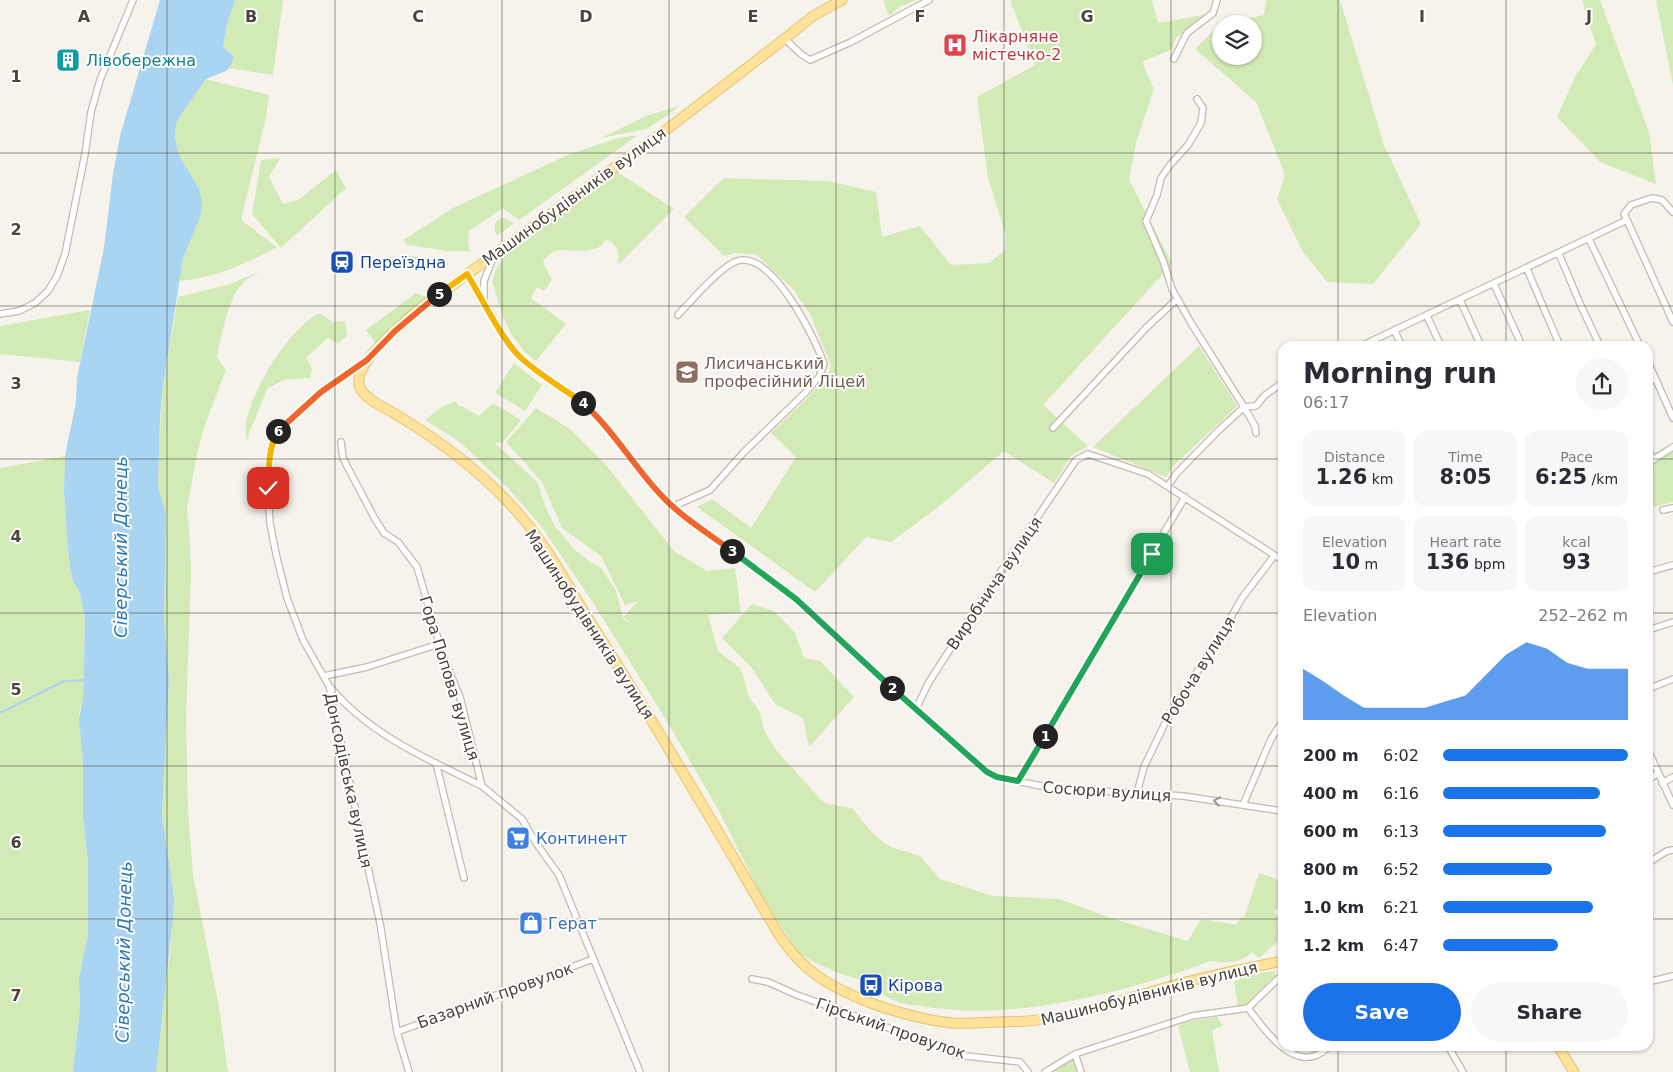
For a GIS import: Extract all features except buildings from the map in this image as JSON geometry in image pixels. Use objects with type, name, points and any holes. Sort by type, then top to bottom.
[{"type":"main road","name":"Машинобудівників вулиця","points":[[842,0],[813,16],[666,130],[418,310],[367,360],[361,369],[359,378],[360,388],[365,395],[451,451],[482,477],[519,515],[546,550],[644,706],[779,935],[790,951],[809,971],[850,994],[882,1007],[925,1019],[953,1023],[1031,1021],[1061,1016],[1185,982],[1278,962]]},
{"type":"main road","points":[[1561,1051],[1574,1072]]},
{"type":"street","points":[[0,314],[18,310],[34,303],[48,291],[57,276],[65,254],[85,154],[91,112],[100,80],[133,0]]},
{"type":"street","points":[[785,39],[810,60],[851,42],[929,0]]},
{"type":"street","points":[[1174,59],[1187,33],[1213,13],[1216,0]]},
{"type":"street","points":[[1197,99],[1203,108],[1202,124],[1188,145],[1161,178],[1157,195],[1146,221],[1164,263],[1172,290],[1244,407],[1255,426],[1256,433]]},
{"type":"street","points":[[1673,212],[1662,200],[1652,198],[1632,205],[1624,214],[1673,322]]},
{"type":"street","points":[[1372,341],[1627,220]]},
{"type":"street","points":[[1589,239],[1638,341]]},
{"type":"street","points":[[484,301],[484,281],[495,254]]},
{"type":"street","points":[[1558,254],[1598,341]]},
{"type":"street","points":[[672,507],[710,490],[744,452],[806,392],[819,377],[824,364],[798,309],[784,289],[764,268],[753,262],[739,260],[728,266],[678,315]]},
{"type":"street","points":[[1527,269],[1558,341]]},
{"type":"street","name":"Сосюри вулиця","points":[[467,274],[516,353],[526,363],[584,404],[604,424],[658,493],[672,507],[796,599],[987,772],[997,777],[1051,788],[1183,796],[1278,810]]},
{"type":"street","points":[[1494,284],[1520,341]]},
{"type":"street","points":[[1053,428],[1146,328],[1177,299]]},
{"type":"street","points":[[1460,300],[1479,341]]},
{"type":"street","points":[[1426,316],[1438,341]]},
{"type":"street","points":[[1394,330],[1400,341]]},
{"type":"street","name":"Донсодівська вулиця","points":[[367,360],[321,392],[278,430],[272,441],[269,456],[270,523],[288,598],[303,640],[329,686],[380,924],[397,1032],[409,1072]]},
{"type":"street","points":[[1653,373],[1673,418]]},
{"type":"street","points":[[1278,386],[1264,396],[1256,406],[1244,407],[1176,474],[1168,486],[1278,558]]},
{"type":"street","name":"Гора Попова вулиця","points":[[341,442],[343,458],[375,519],[384,533],[398,542],[417,568],[439,644],[460,697],[482,786]]},
{"type":"street","points":[[1653,459],[1673,447]]},
{"type":"street","name":"Виробнича вулиця","points":[[916,709],[939,666],[1076,460],[1088,454],[1148,474],[1168,486]]},
{"type":"street","points":[[1018,781],[1185,497]]},
{"type":"street","points":[[1663,510],[1673,508]]},
{"type":"street","name":"Робоча вулиця","points":[[1137,793],[1144,767],[1169,715],[1221,635],[1242,598],[1274,556]]},
{"type":"street","points":[[1653,571],[1673,565]]},
{"type":"street","points":[[1653,628],[1673,622]]},
{"type":"street","points":[[324,676],[367,667],[439,644]]},
{"type":"street","points":[[1653,686],[1673,679]]},
{"type":"street","points":[[329,686],[345,704],[369,724],[436,763],[482,786],[522,819],[559,875],[640,1072]]},
{"type":"street","points":[[1243,805],[1271,740],[1278,729]]},
{"type":"street","points":[[1653,762],[1673,805]]},
{"type":"street","points":[[436,763],[464,878]]},
{"type":"street","points":[[1653,776],[1658,773]]},
{"type":"street","points":[[1662,783],[1673,777]]},
{"type":"street","points":[[1653,861],[1673,850]]},
{"type":"street","name":"Базарний провулок","points":[[397,1032],[592,959]]},
{"type":"street","points":[[1653,981],[1673,976]]},
{"type":"street","name":"Гірський провулок","points":[[752,979],[768,982],[797,995],[922,1040],[957,1055],[1020,1062],[1028,1072]]},
{"type":"street","points":[[1045,1072],[1075,1054],[1196,1015],[1248,1008],[1278,979]]},
{"type":"street","points":[[1248,1008],[1278,1045]]},
{"type":"street","points":[[1290,1051],[1306,1057],[1317,1055],[1323,1051]]},
{"type":"street","points":[[1451,1051],[1463,1072]]},
{"type":"street","points":[[1075,1054],[1081,1072]]},
{"type":"green space","points":[[235,0],[283,0],[273,75],[229,68],[233,60],[229,51],[223,47],[227,24]]},
{"type":"green space","points":[[883,0],[916,0],[899,7],[889,16]]},
{"type":"green space","points":[[1010,0],[1152,0],[1158,23],[1208,14],[1176,38],[1172,49],[1142,62],[1154,89],[1136,143],[1129,179],[1172,264],[1043,405],[1088,446],[1071,456],[1054,483],[1004,451],[937,508],[891,542],[866,537],[815,592],[697,507],[712,499],[751,528],[796,457],[771,433],[814,391],[831,366],[810,314],[792,288],[757,255],[735,253],[724,256],[684,217],[724,178],[828,181],[876,192],[882,237],[920,226],[951,265],[989,263],[1005,250],[1006,236],[988,178],[977,97],[1035,65]]},
{"type":"green space","points":[[1266,0],[1340,0],[1384,145],[1421,224],[1373,284],[1327,282],[1303,252],[1277,199],[1285,175],[1256,102],[1213,65],[1262,65],[1262,15],[1264,15]]},
{"type":"green space","points":[[1583,0],[1600,0],[1649,132],[1656,184],[1600,162],[1557,117],[1575,77],[1596,44]]},
{"type":"green space","points":[[1673,0],[1673,85],[1656,1]]},
{"type":"green space","points":[[1212,33],[1212,64],[1195,49]]},
{"type":"green space","points":[[206,79],[269,95],[266,117],[241,220],[277,247],[230,269],[205,277],[179,281],[183,258],[200,217],[199,189],[179,155],[175,139],[176,124]]},
{"type":"green space","points":[[680,106],[647,129],[601,138],[648,115]]},
{"type":"green space","points":[[638,135],[519,220],[503,208],[469,231],[468,242],[470,251],[448,251],[407,245],[403,240],[455,207],[570,154],[618,138]]},
{"type":"green space","points":[[280,158],[269,177],[283,204],[298,200],[336,170],[346,188],[281,248],[252,214],[261,160]]},
{"type":"green space","points":[[616,171],[674,209],[618,265],[619,256],[617,250],[607,239],[598,248],[584,251],[559,250],[550,253],[543,262],[552,280],[544,291],[537,287],[531,298],[566,324],[536,361],[524,351],[512,335],[503,317],[492,281],[497,267],[506,255],[527,238]]},
{"type":"green space","points":[[504,218],[514,223],[497,236],[495,224],[498,220]]},
{"type":"green space","points":[[410,256],[448,263],[448,265],[406,262],[404,260]]},
{"type":"green space","points":[[261,271],[246,280],[237,290],[226,319],[217,357],[226,370],[204,427],[187,508],[191,575],[186,717],[188,810],[193,875],[219,1007],[228,1072],[156,1072],[162,1007],[170,955],[174,898],[162,814],[169,679],[164,620],[166,519],[158,486],[162,393],[178,297],[230,284]]},
{"type":"green space","points":[[416,293],[426,297],[403,321],[375,343],[366,330]]},
{"type":"green space","points":[[90,310],[80,362],[0,354],[0,326]]},
{"type":"green space","points":[[319,313],[333,322],[345,321],[347,336],[338,344],[328,338],[306,358],[312,369],[310,378],[283,380],[267,389],[246,441],[247,418],[251,404],[266,374],[296,332]]},
{"type":"green space","points":[[1199,346],[1237,406],[1173,466],[1166,477],[1093,447]]},
{"type":"green space","points":[[514,363],[542,385],[525,411],[495,393]]},
{"type":"green space","points":[[455,401],[459,407],[461,406],[479,416],[493,403],[521,420],[502,443],[495,443],[537,482],[546,508],[555,526],[574,549],[601,568],[616,591],[623,618],[631,624],[624,617],[638,601],[625,605],[601,556],[562,528],[542,482],[506,442],[536,408],[570,429],[606,465],[674,551],[707,571],[735,568],[741,613],[708,615],[718,651],[741,669],[749,697],[760,712],[764,730],[775,749],[824,803],[852,808],[875,836],[891,847],[920,856],[940,879],[993,896],[1059,899],[1114,919],[1188,941],[1201,919],[1237,925],[1240,917],[1244,918],[1259,873],[1278,880],[1278,908],[1274,912],[1278,917],[1278,943],[1259,958],[1252,952],[1238,961],[1211,961],[1108,993],[1034,1007],[997,1010],[962,1010],[897,1002],[877,991],[879,982],[866,977],[866,982],[836,972],[798,952],[762,897],[719,811],[668,723],[592,601],[541,526],[508,488],[460,442],[425,420],[440,408]]},
{"type":"green space","points":[[1673,444],[1673,502],[1653,507],[1653,454]]},
{"type":"green space","points":[[65,456],[64,491],[70,568],[73,581],[80,593],[85,619],[83,699],[79,713],[83,762],[83,817],[88,862],[88,935],[79,978],[80,1008],[73,1072],[0,1072],[0,468]]},
{"type":"green space","points":[[752,604],[774,611],[795,633],[804,658],[820,661],[854,697],[809,747],[803,718],[775,704],[752,668],[722,638]]},
{"type":"green space","points":[[1274,971],[1275,976],[1245,1006],[1238,1008],[1234,981],[1240,980],[1240,976]]},
{"type":"green space","points":[[1217,1017],[1223,1026],[1212,1030],[1219,1072],[1190,1072],[1178,1026],[1185,1022]]},
{"type":"green space","points":[[1073,1060],[1078,1072],[1053,1072],[1064,1064]]},
{"type":"water","name":"Сіверський Донець","points":[[160,0],[235,0],[227,24],[223,47],[233,55],[233,60],[226,71],[206,79],[176,124],[175,138],[179,155],[199,189],[202,204],[200,217],[183,258],[162,393],[160,418],[158,486],[166,515],[164,620],[169,679],[162,814],[174,898],[173,918],[156,1072],[73,1072],[80,1008],[79,978],[88,935],[88,862],[83,817],[83,762],[79,719],[83,699],[85,619],[80,593],[73,581],[70,568],[64,491],[65,456],[76,402],[77,378],[104,248],[113,174],[120,136]]},
{"type":"waterway","points":[[0,713],[64,681],[85,680]]},
{"type":"place","name":"Лікарняне містечко-2","points":[[955,45]]},
{"type":"place","name":"Лівобережна","points":[[68,60]]},
{"type":"place","name":"Переїздна","points":[[342,262]]},
{"type":"place","name":"Лисичанський професійний Ліцей","points":[[687,372]]},
{"type":"place","name":"Континент","points":[[518,838]]},
{"type":"place","name":"Герат","points":[[531,923]]},
{"type":"place","name":"Кірова","points":[[871,985]]},
{"type":"route","points":[[268,488],[269,456],[272,441],[278,430],[321,392],[367,360],[418,310],[467,274],[516,353],[526,363],[584,404],[604,424],[658,493],[672,507],[796,599],[987,772],[997,777],[1018,781],[1152,554]]}]
